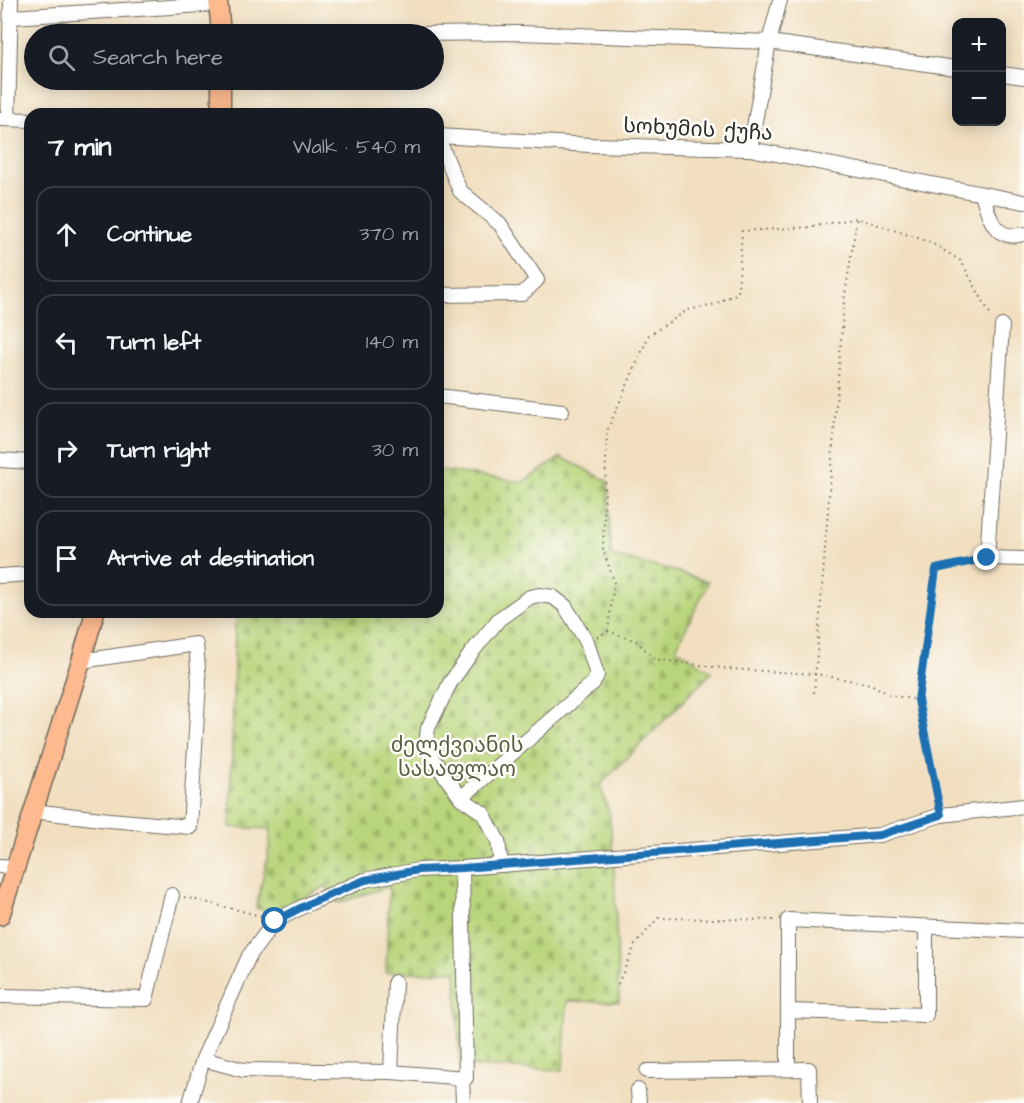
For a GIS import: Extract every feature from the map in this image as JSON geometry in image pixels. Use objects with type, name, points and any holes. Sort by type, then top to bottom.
[{"type":"main road","points":[[218,2],[220,24]]},
{"type":"main road","points":[[221,90],[221,108]]},
{"type":"main road","points":[[0,916],[8,867],[33,811],[93,618]]},
{"type":"street","points":[[11,0],[4,119],[24,120]]},
{"type":"street","points":[[750,149],[769,42],[780,0]]},
{"type":"street","points":[[11,17],[218,2]]},
{"type":"street","points":[[444,34],[520,33],[769,42],[952,67]]},
{"type":"street","points":[[1006,75],[1024,77]]},
{"type":"street","name":"სოხუმის ქუჩა","points":[[444,137],[590,145],[750,149],[1024,202]]},
{"type":"street","points":[[444,152],[460,191],[500,224],[537,280],[522,294],[444,295]]},
{"type":"street","points":[[982,194],[993,225],[998,231],[1014,236],[1024,234]]},
{"type":"street","points":[[1002,326],[987,558],[1024,559]]},
{"type":"street","points":[[444,397],[562,411]]},
{"type":"street","points":[[0,460],[24,462]]},
{"type":"street","points":[[0,576],[24,574]]},
{"type":"street","points":[[461,798],[594,683],[597,675],[587,642],[565,606],[553,597],[540,595],[530,597],[499,620],[450,683],[428,728],[426,745],[432,758],[461,798],[483,813],[498,841],[501,865]]},
{"type":"street","points":[[33,811],[190,827],[199,684],[196,644],[81,661]]},
{"type":"street","points":[[190,1103],[203,1059],[249,956],[275,921],[310,903],[365,880],[418,870],[880,835],[941,815],[1024,806]]},
{"type":"street","points":[[203,1059],[243,1070],[391,1072],[466,1078],[462,868]]},
{"type":"street","points":[[0,996],[146,999],[172,895]]},
{"type":"street","points":[[788,1069],[788,920],[1024,931]]},
{"type":"street","points":[[788,1011],[926,1015],[926,927]]},
{"type":"street","points":[[391,1072],[394,982]]},
{"type":"street","points":[[647,1071],[809,1069],[810,1103]]},
{"type":"street","points":[[462,1078],[463,1103]]},
{"type":"path","points":[[814,693],[844,301],[857,218]]},
{"type":"path","points":[[609,631],[614,581],[603,550],[607,431],[649,335],[688,310],[710,306],[738,293],[742,231],[811,227],[857,218],[930,242],[960,261],[989,312],[1002,326]]},
{"type":"path","points":[[941,815],[918,700],[936,569],[987,558]]},
{"type":"path","points":[[587,642],[609,631],[636,641],[655,659],[729,669],[815,674],[871,684],[889,695],[918,700]]},
{"type":"path","points":[[172,895],[275,921]]},
{"type":"path","points":[[618,984],[635,945],[658,918],[788,920]]},
{"type":"green space","name":"ძელქვიანის სასაფლაო","points":[[561,457],[608,481],[611,556],[671,570],[709,582],[676,648],[712,672],[600,785],[610,816],[619,1002],[567,1001],[563,1070],[460,1066],[456,971],[386,973],[389,886],[338,903],[326,886],[275,913],[256,908],[268,855],[271,829],[230,827],[237,618],[444,618],[444,471],[523,482]]},
{"type":"route","points":[[275,921],[310,903],[365,880],[418,870],[880,835],[941,815],[918,700],[936,569],[987,558]]}]
